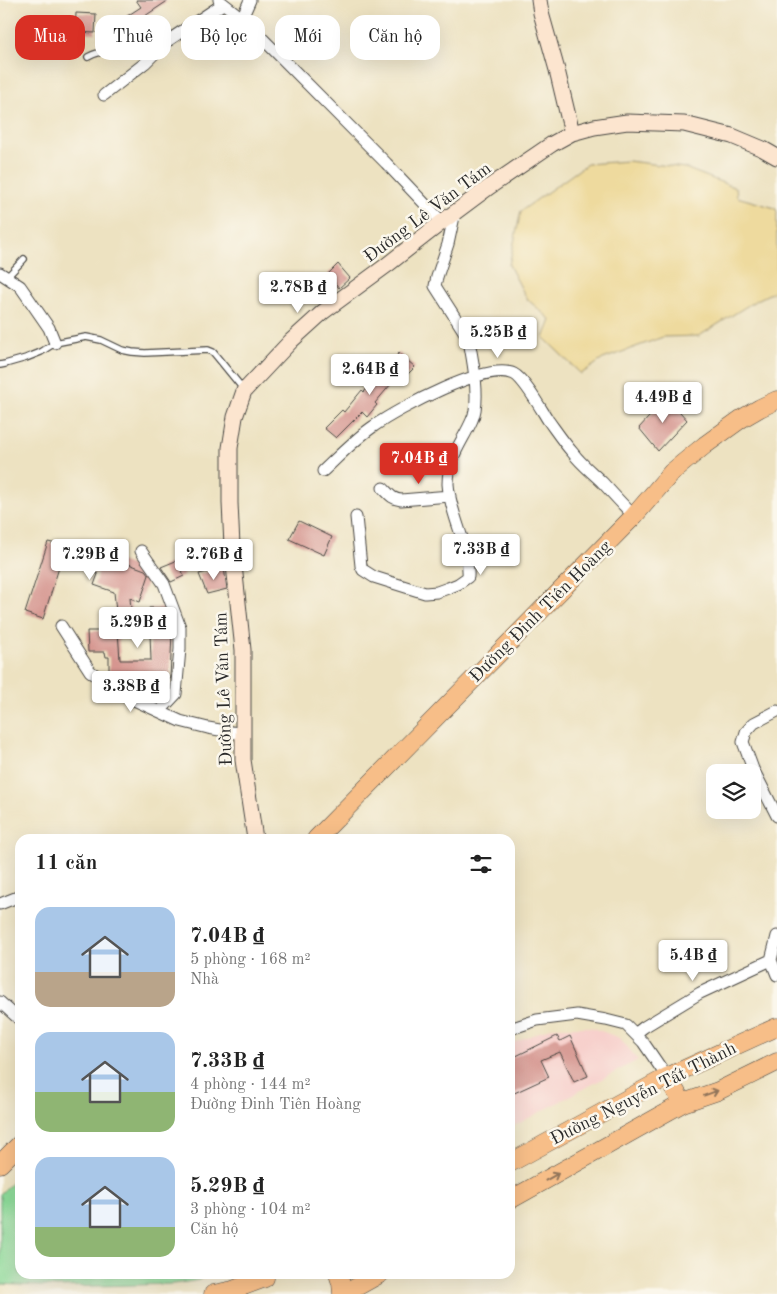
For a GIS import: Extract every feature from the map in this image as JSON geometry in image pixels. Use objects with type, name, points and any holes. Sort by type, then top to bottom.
[{"type":"main road","name":"Đường Đinh Tiên Hoàng","points":[[321,834],[634,516],[672,472],[705,445],[741,420],[777,400]]},
{"type":"main road","name":"Đường Nguyễn Tất Thành","points":[[515,1160],[667,1077],[777,1026]]},
{"type":"main road","name":"Đường Nguyễn Tất Thành","points":[[515,1197],[683,1103],[718,1091],[777,1062]]},
{"type":"main road","points":[[667,1077],[683,1103]]},
{"type":"main road","points":[[0,1164],[15,1149]]},
{"type":"main road","points":[[340,1279],[343,1294],[371,1279]]},
{"type":"main road","points":[[213,1294],[265,1282]]},
{"type":"street","points":[[243,15],[250,0]]},
{"type":"street","points":[[539,0],[540,13],[557,70],[572,133]]},
{"type":"street","points":[[171,38],[221,2],[238,15]]},
{"type":"street","points":[[265,41],[442,222]]},
{"type":"street","points":[[104,94],[146,60]]},
{"type":"street","name":"Đường Lê Văn Tám","points":[[254,834],[243,760],[243,650],[232,546],[230,503],[230,448],[235,417],[244,390],[291,341],[323,312],[387,266],[489,187],[552,144],[572,133],[594,126],[627,122],[684,124],[732,136],[777,157]]},
{"type":"street","points":[[356,517],[361,566],[363,570],[374,577],[425,593],[437,592],[458,584],[468,576],[468,560],[450,496],[448,482],[454,452],[473,419],[475,408],[474,377],[467,336],[435,286],[448,244],[455,212]]},
{"type":"street","points":[[4,275],[20,286],[28,296],[55,343]]},
{"type":"street","points":[[323,471],[373,426],[389,416],[442,390],[474,377],[487,373],[509,372],[518,377],[573,454],[634,516]]},
{"type":"street","points":[[383,488],[395,500],[450,496]]},
{"type":"street","points":[[141,551],[164,584],[180,627],[176,694],[160,711]]},
{"type":"street","points":[[62,626],[90,671],[114,689],[180,721],[243,734]]},
{"type":"street","points":[[777,711],[754,723],[746,732],[743,742],[753,769],[777,816]]},
{"type":"street","points":[[0,904],[15,898]]},
{"type":"street","points":[[777,936],[771,960],[777,975]]},
{"type":"street","points":[[635,1034],[644,1026],[700,993],[771,960]]},
{"type":"street","points":[[0,1002],[15,1016]]},
{"type":"street","points":[[515,1027],[537,1020],[578,1015],[626,1025],[642,1042],[667,1077]]},
{"type":"lane","points":[[88,57],[95,53]]},
{"type":"lane","points":[[4,275],[24,258]]},
{"type":"lane","points":[[0,364],[26,358],[41,352],[55,343],[86,337],[101,340],[122,350],[132,352],[208,350],[213,352],[244,390]]},
{"type":"shaded area","points":[[552,1027],[590,1027],[620,1038],[638,1060],[515,1125],[515,1042]]},
{"type":"green space","points":[[15,1180],[15,1279],[202,1279],[173,1284],[57,1287],[0,1284],[0,1194]]},
{"type":"sand","points":[[628,161],[685,168],[736,188],[737,197],[775,208],[777,211],[777,290],[755,301],[699,336],[663,337],[603,359],[581,374],[544,338],[551,320],[527,299],[509,265],[521,211],[587,164]]},
{"type":"building","points":[[136,0],[169,0],[146,15],[129,15],[141,7]]},
{"type":"building","points":[[76,13],[96,14],[95,33],[85,32],[85,15],[76,15]]},
{"type":"building","points":[[338,264],[350,278],[339,288],[328,274]]},
{"type":"building","points":[[399,353],[415,367],[407,375],[402,371],[375,403],[377,405],[367,417],[362,412],[336,438],[324,428],[342,410],[344,412],[362,390],[364,392]]},
{"type":"building","points":[[667,397],[687,420],[658,451],[639,428]]},
{"type":"building","points":[[299,521],[332,537],[324,555],[289,539]]},
{"type":"building","points":[[48,542],[70,547],[103,559],[104,555],[145,570],[149,575],[140,602],[130,598],[133,631],[118,631],[114,592],[94,585],[98,574],[61,561],[43,619],[25,613]]},
{"type":"building","points":[[178,560],[184,576],[171,582],[161,567]]},
{"type":"building","points":[[224,568],[227,589],[207,594],[199,574]]},
{"type":"building","points":[[149,608],[165,608],[170,620],[170,631],[172,631],[170,679],[152,681],[152,675],[109,676],[109,657],[106,657],[105,652],[88,652],[87,631],[118,631],[120,660],[151,660]]},
{"type":"building","points":[[557,1036],[560,1041],[570,1036],[588,1076],[574,1082],[560,1052],[541,1060],[549,1077],[515,1093],[515,1057]]}]
